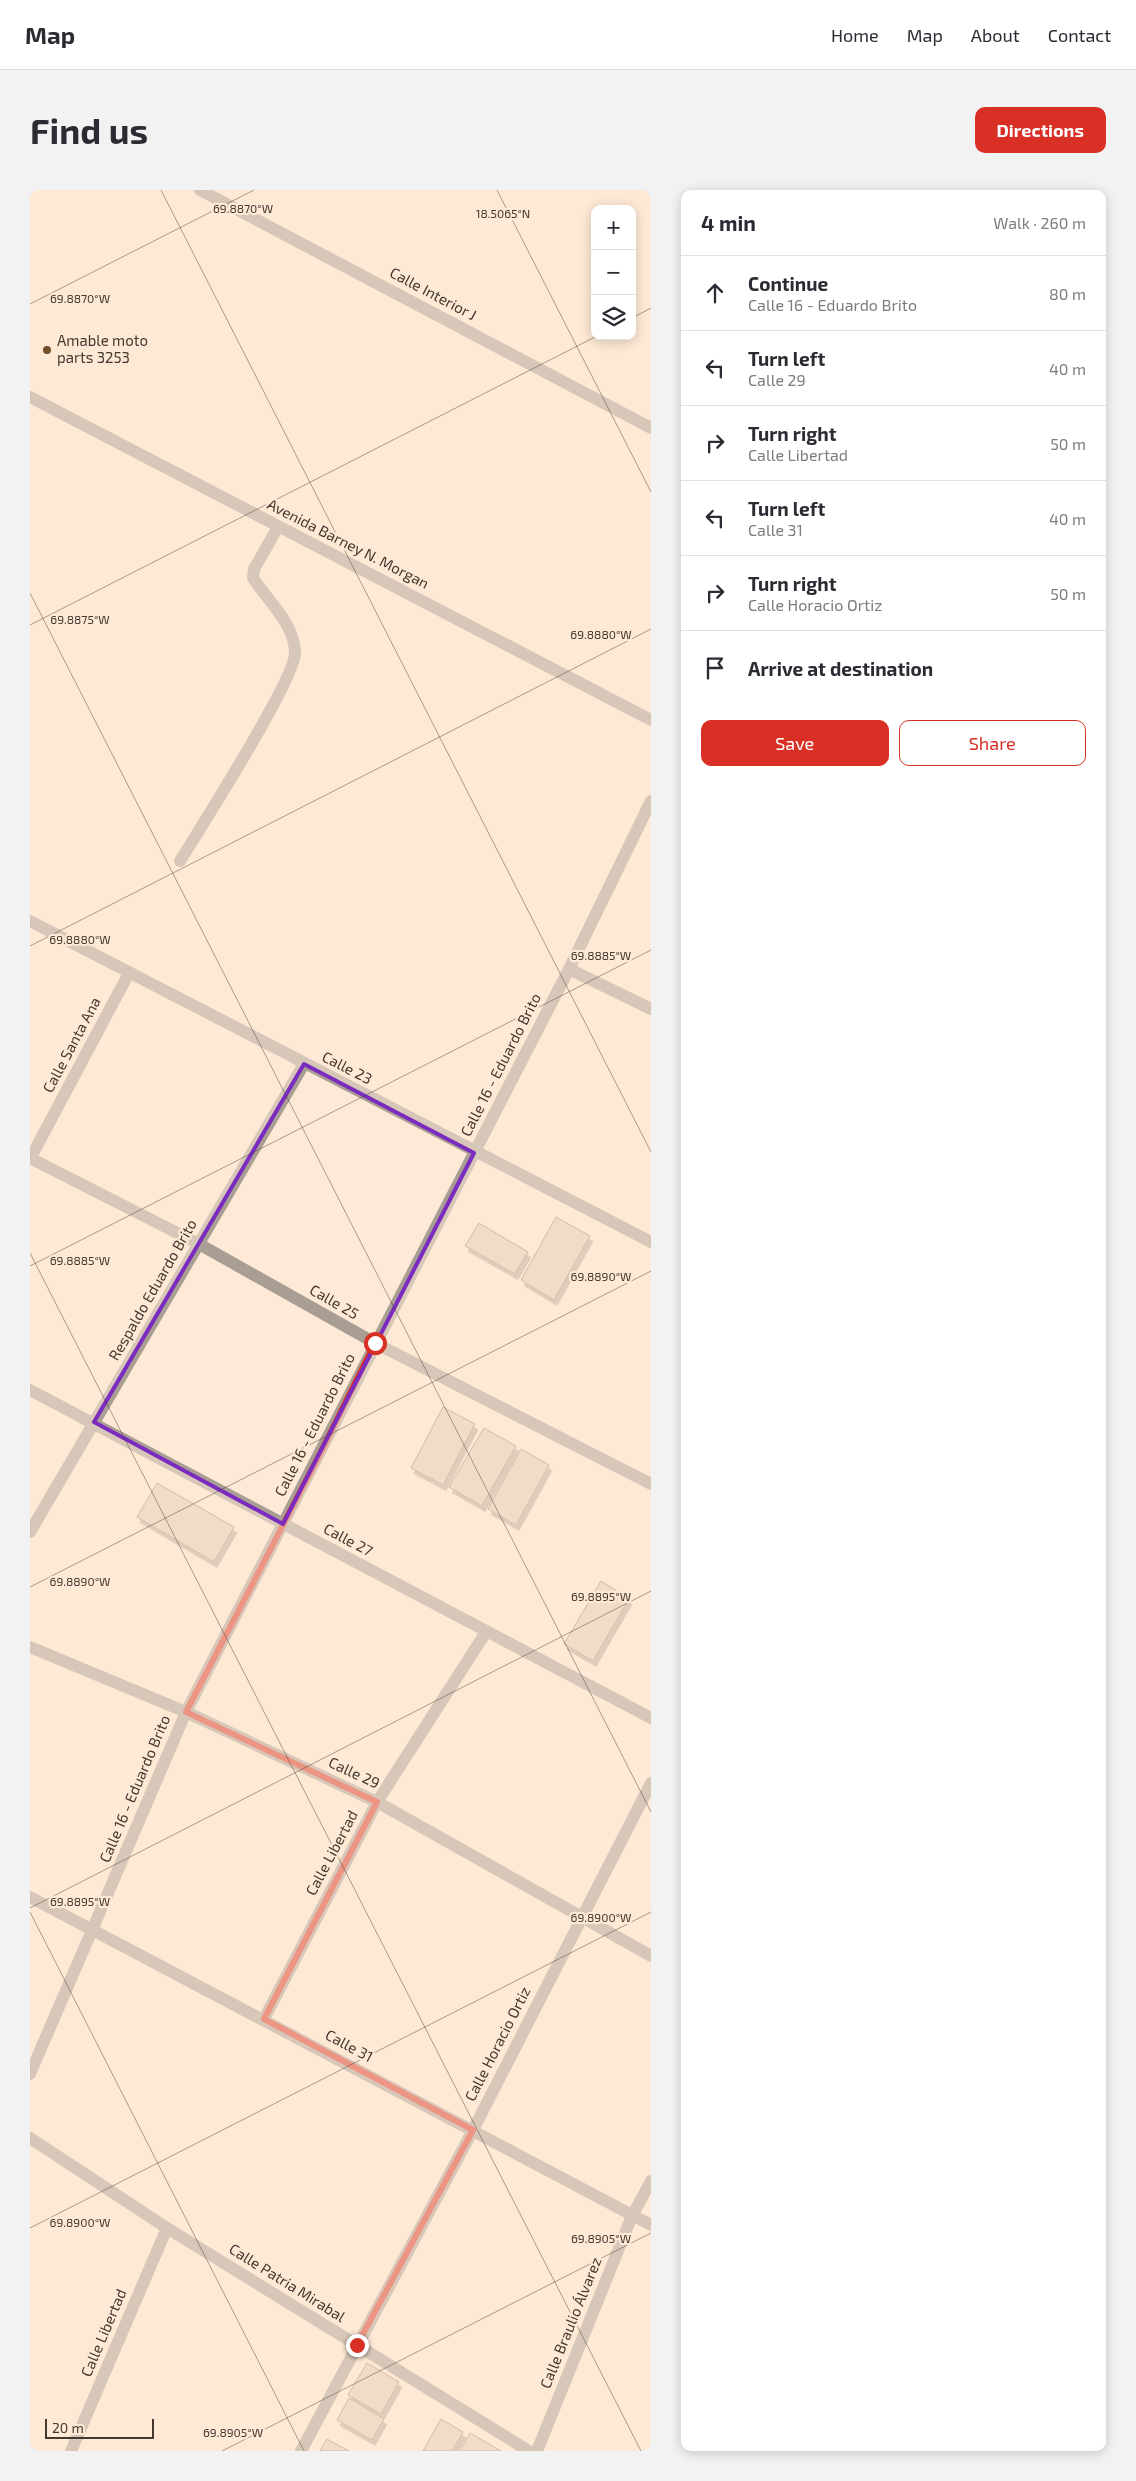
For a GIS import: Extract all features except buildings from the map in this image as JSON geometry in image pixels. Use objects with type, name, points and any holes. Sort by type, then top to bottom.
[{"type":"street","name":"Calle Interior J","points":[[200,190],[651,428]]},
{"type":"street","name":"Avenida Barney N. Morgan","points":[[30,397],[651,720]]},
{"type":"street","points":[[180,861],[280,693],[296,654],[290,627],[253,578],[254,569],[278,526]]},
{"type":"street","name":"Calle 16 - Eduardo Brito","points":[[30,2074],[186,1712],[569,969],[651,801]]},
{"type":"street","name":"Calle 23","points":[[30,921],[474,1153],[651,1242]]},
{"type":"street","points":[[569,969],[651,1009]]},
{"type":"street","name":"Calle Santa Ana","points":[[30,1159],[129,973]]},
{"type":"street","name":"Respaldo Eduardo Brito","points":[[30,1532],[304,1064]]},
{"type":"street","name":"Calle 25","points":[[30,1159],[199,1244],[375,1343],[651,1484]]},
{"type":"street","name":"Calle 27","points":[[30,1390],[94,1422],[651,1718]]},
{"type":"street","name":"Calle Libertad","points":[[264,2019],[377,1802],[486,1632]]},
{"type":"street","name":"Calle 29","points":[[30,1647],[186,1712],[377,1802],[651,1956]]},
{"type":"street","name":"Calle Horacio Ortiz","points":[[301,2451],[473,2130],[651,1783]]},
{"type":"street","name":"Calle 31","points":[[30,1897],[651,2225]]},
{"type":"street","name":"Calle Patria Mirabal","points":[[30,2138],[167,2228],[529,2451]]},
{"type":"street","name":"Calle Braulio Álvarez","points":[[537,2451],[632,2216],[651,2181]]},
{"type":"street","name":"Calle Libertad","points":[[71,2451],[167,2228]]},
{"type":"highlighted area","points":[[304,1064],[474,1153],[283,1524],[94,1422]]},
{"type":"place","name":"Amable moto parts 3253","points":[[47,350]]},
{"type":"route","points":[[357,2345],[473,2130],[264,2019],[377,1802],[186,1712],[322,1450],[375,1343]]}]
